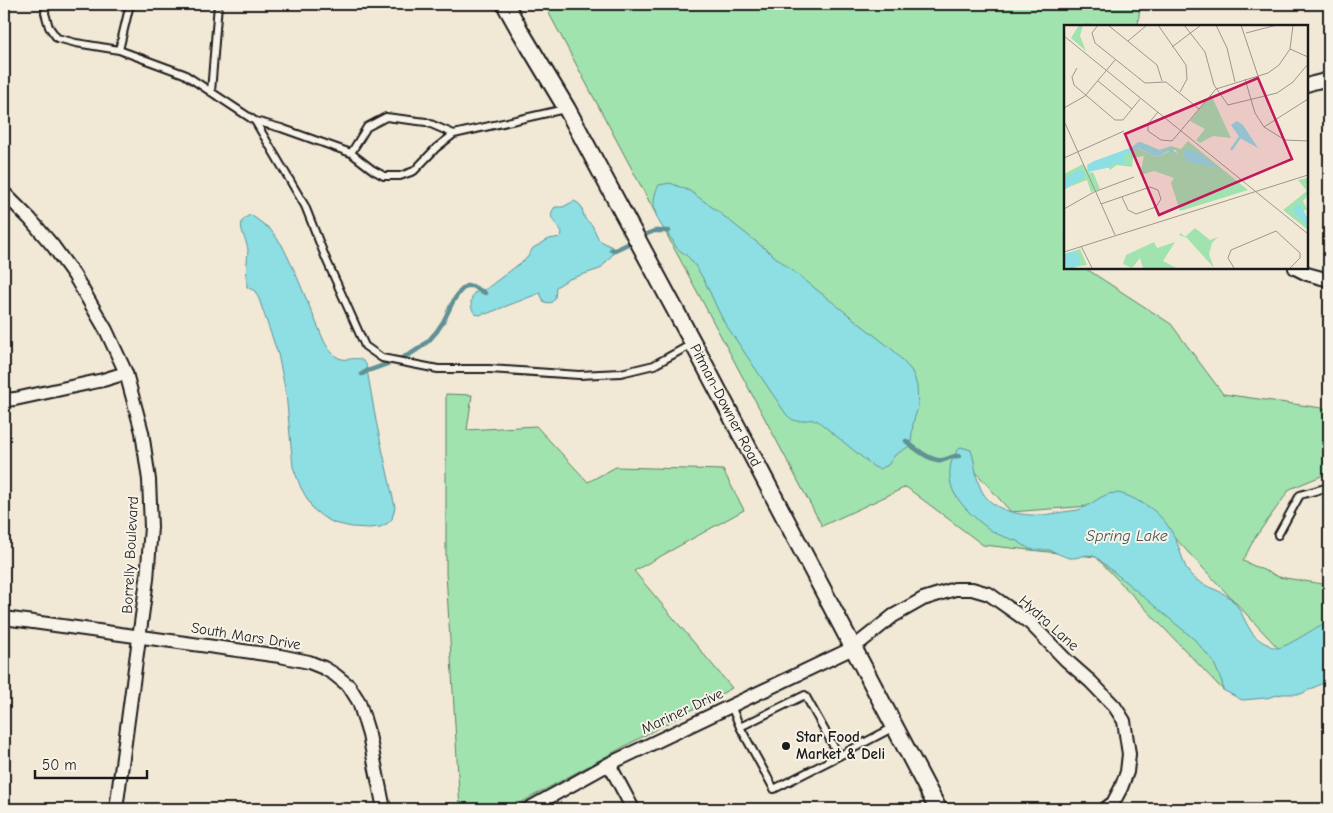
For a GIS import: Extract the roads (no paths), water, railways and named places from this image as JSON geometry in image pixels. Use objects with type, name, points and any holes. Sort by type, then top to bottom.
[{"type":"street","name":"Pitman-Downer Road","points":[[505,4],[567,108],[938,809]]},
{"type":"street","points":[[1308,86],[1329,79]]},
{"type":"street","name":"Borrelly Boulevard","points":[[4,193],[53,246],[74,275],[106,330],[126,373],[142,432],[149,480],[150,536],[148,579],[116,809]]},
{"type":"street","points":[[1297,269],[1329,280]]},
{"type":"street","points":[[4,400],[103,380],[126,373]]},
{"type":"street","name":"Hydra Lane","points":[[853,648],[893,616],[923,599],[955,589],[972,589],[988,594],[1016,613],[1042,635],[1115,707],[1124,721],[1129,754],[1127,772],[1121,788],[1112,803],[1105,809]]},
{"type":"street","name":"South Mars Drive","points":[[4,618],[280,656],[309,662],[334,674],[349,686],[358,702],[369,735],[384,809]]},
{"type":"street","name":"Mariner Drive","points":[[528,809],[608,764],[853,648]]},
{"type":"street","points":[[608,764],[633,809]]},
{"type":"lane","points":[[46,4],[45,13],[49,27],[57,38],[119,50],[184,74],[255,121],[281,128],[351,153],[384,176],[400,176],[414,171],[436,148],[454,134],[567,108]]},
{"type":"lane","points":[[119,50],[130,4]]},
{"type":"lane","points":[[211,92],[218,4]]},
{"type":"lane","points":[[351,153],[367,127],[386,117],[426,122],[454,134]]},
{"type":"lane","points":[[255,121],[305,206],[326,259],[365,346],[382,358],[438,369],[489,369],[579,375],[612,374],[654,365],[693,343]]},
{"type":"lane","points":[[1278,534],[1300,494],[1329,487]]},
{"type":"lane","points":[[740,727],[805,695],[839,756]]},
{"type":"lane","points":[[731,706],[740,727],[774,790],[894,727]]},
{"type":"water","points":[[670,183],[690,191],[716,210],[893,350],[911,370],[917,386],[918,407],[913,423],[911,443],[895,455],[888,465],[880,469],[874,467],[818,421],[798,421],[786,414],[724,322],[696,267],[676,247],[660,223],[654,206],[656,190],[659,185]]},
{"type":"water","points":[[574,201],[581,206],[585,219],[592,225],[599,240],[614,250],[600,269],[569,279],[556,287],[555,298],[550,303],[544,302],[540,293],[486,314],[475,314],[471,304],[474,293],[486,289],[527,258],[533,248],[549,239],[561,237],[562,232],[553,220],[552,211],[555,207],[563,207]]},
{"type":"water","points":[[251,215],[270,229],[282,245],[329,349],[339,358],[360,359],[366,364],[376,421],[395,507],[392,519],[380,527],[352,527],[334,523],[313,509],[301,488],[293,467],[286,393],[278,354],[259,299],[255,291],[247,287],[248,250],[241,226],[242,221]]},
{"type":"water","name":"Spring Lake","points":[[961,447],[971,450],[978,483],[983,493],[994,504],[1008,511],[1025,515],[1040,515],[1076,510],[1106,495],[1115,493],[1128,496],[1146,505],[1171,530],[1190,574],[1201,583],[1230,598],[1239,608],[1252,632],[1261,641],[1276,648],[1280,647],[1329,621],[1329,680],[1301,694],[1282,694],[1266,698],[1242,700],[1223,690],[1222,682],[1213,661],[1195,640],[1096,557],[1085,555],[1070,558],[1049,550],[1027,548],[1017,541],[995,533],[982,524],[956,496],[951,484],[951,464],[956,452]]},
{"type":"waterway","points":[[640,237],[654,231],[669,231]]},
{"type":"waterway","points":[[611,250],[634,241]]},
{"type":"waterway","points":[[362,374],[400,359],[428,341],[443,322],[455,298],[466,286],[472,286],[485,293]]},
{"type":"waterway","points":[[906,441],[923,454],[934,459],[943,460],[959,456]]},
{"type":"place","name":"Star Food Market & Deli","points":[[786,746]]}]
